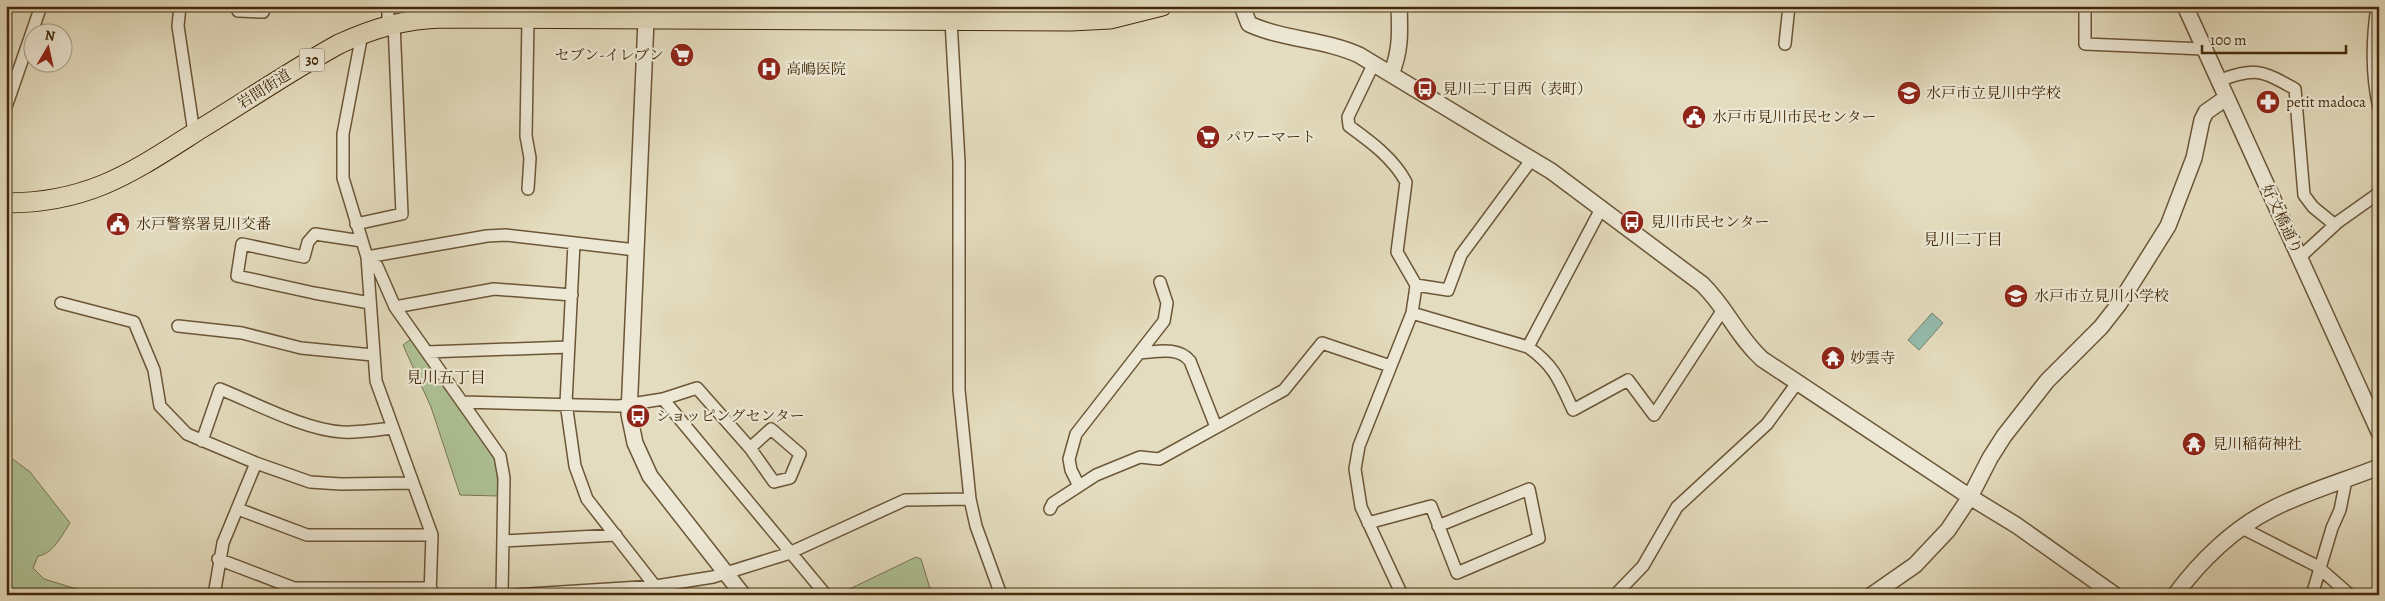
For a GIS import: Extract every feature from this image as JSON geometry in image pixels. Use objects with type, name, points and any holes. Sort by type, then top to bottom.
[{"type":"main road","name":"岩間街道","points":[[6,203],[38,202],[67,198],[90,191],[125,176],[319,56],[390,18],[418,19],[552,13],[646,20],[738,13],[951,21],[1091,21],[1134,15],[1162,6]]},
{"type":"street","points":[[6,107],[41,6]]},
{"type":"street","points":[[180,6],[178,26],[194,133]]},
{"type":"street","points":[[239,6],[238,11],[263,12],[266,6]]},
{"type":"street","points":[[1242,6],[1247,22],[1256,27],[1346,49],[1374,63],[1532,159],[1602,207],[1702,284],[1724,308],[1746,344],[1762,359],[1970,497],[2016,525],[2116,595]]},
{"type":"street","points":[[1391,74],[1398,57],[1400,43],[1399,6]]},
{"type":"street","points":[[1785,44],[1789,6]]},
{"type":"street","points":[[2085,6],[2085,44],[2204,49]]},
{"type":"street","name":"好文橋通り","points":[[2184,6],[2379,432]]},
{"type":"street","points":[[2377,6],[2373,35],[2373,74],[2379,108]]},
{"type":"street","points":[[517,15],[526,136],[530,158],[528,189]]},
{"type":"street","points":[[356,224],[402,214],[390,18]]},
{"type":"street","points":[[646,20],[628,404],[635,442],[647,471],[658,489],[742,595]]},
{"type":"street","points":[[951,21],[960,171],[959,390],[970,499],[976,526],[1002,595]]},
{"type":"street","points":[[218,559],[294,588],[431,591],[432,535],[376,381],[367,257],[343,178],[343,134],[362,34]]},
{"type":"street","points":[[1374,63],[1348,117],[1349,126],[1375,144],[1395,166],[1406,182],[1397,252],[1416,285],[1412,313],[1359,446],[1355,469],[1360,504],[1402,595]]},
{"type":"street","points":[[2218,81],[2253,72],[2264,72],[2295,89],[2304,196],[2313,207],[2335,225]]},
{"type":"street","points":[[1872,595],[1919,561],[1948,530],[1970,497],[1990,458],[2004,436],[2047,381],[2101,327],[2140,273],[2168,226],[2182,194],[2194,158],[2202,120],[2210,108],[2226,98]]},
{"type":"street","points":[[1416,285],[1448,290],[1461,255],[1532,159]]},
{"type":"street","points":[[2299,258],[2335,225],[2379,193]]},
{"type":"street","points":[[1528,347],[1602,207]]},
{"type":"street","points":[[362,241],[315,234],[308,242],[304,257],[242,244],[237,276],[370,303]]},
{"type":"street","points":[[367,257],[488,236],[506,235],[636,250]]},
{"type":"street","points":[[574,242],[566,403],[570,437],[580,483],[596,511],[659,590]]},
{"type":"street","points":[[367,257],[377,266],[395,307],[500,456],[504,468],[502,595]]},
{"type":"street","points":[[1079,486],[1071,470],[1069,459],[1076,434],[1164,320],[1167,303],[1160,282]]},
{"type":"street","points":[[395,307],[494,289],[572,295]]},
{"type":"street","points":[[61,303],[134,322],[154,370],[160,406],[188,434],[256,463],[320,484],[413,483]]},
{"type":"street","points":[[1412,313],[1528,347],[1544,358],[1553,368],[1574,410],[1628,380],[1654,415],[1724,308]]},
{"type":"street","points":[[178,326],[242,333],[301,348],[373,355]]},
{"type":"street","points":[[1050,509],[1053,503],[1096,475],[1140,457],[1159,459],[1284,390],[1322,343],[1390,366]]},
{"type":"street","points":[[427,352],[569,347]]},
{"type":"street","points":[[1140,353],[1174,351],[1185,354],[1190,361],[1216,427]]},
{"type":"street","points":[[1615,595],[1643,566],[1677,507],[1767,424],[1797,383]]},
{"type":"street","points":[[462,402],[628,404],[663,399],[696,388],[750,448],[774,482],[790,478],[800,454],[771,429],[750,448]]},
{"type":"street","points":[[202,441],[220,389],[326,430],[342,432],[392,428]]},
{"type":"street","points":[[663,399],[826,595]]},
{"type":"street","points":[[214,595],[218,559],[223,542],[256,463]]},
{"type":"street","points":[[2175,595],[2198,567],[2242,528],[2273,508],[2379,467]]},
{"type":"street","points":[[2312,595],[2332,528],[2340,510],[2346,480]]},
{"type":"street","points":[[1368,523],[1431,506],[1438,526],[1457,573],[1539,538],[1528,489],[1438,526]]},
{"type":"street","points":[[513,595],[659,590],[726,574],[792,552],[905,500],[970,499]]},
{"type":"street","points":[[238,509],[307,536],[432,535]]},
{"type":"street","points":[[2242,528],[2317,566],[2350,595]]},
{"type":"street","points":[[503,541],[616,535]]},
{"type":"green space","points":[[411,339],[494,457],[497,468],[498,496],[460,495],[431,407],[403,345]]},
{"type":"green space","points":[[6,454],[30,472],[70,523],[53,548],[38,556],[33,568],[44,579],[80,590],[76,595],[6,595]]},
{"type":"green space","points":[[916,557],[921,559],[932,595],[837,595]]},
{"type":"water","points":[[1932,313],[1943,323],[1919,350],[1908,340]]},
{"type":"place","name":"セブン-イレブン","points":[[682,55]]},
{"type":"place","name":"高嶋医院","points":[[769,69]]},
{"type":"place","name":"見川二丁目西（表町）","points":[[1425,89]]},
{"type":"place","name":"水戸市立見川中学校","points":[[1909,93]]},
{"type":"place","name":"petit madoca","points":[[2268,102]]},
{"type":"place","name":"水戸市見川市民センター","points":[[1694,117]]},
{"type":"place","name":"パワーマート","points":[[1208,137]]},
{"type":"place","name":"見川市民センター","points":[[1632,222]]},
{"type":"place","name":"水戸警察署見川交番","points":[[118,224]]},
{"type":"place","name":"水戸市立見川小学校","points":[[2016,296]]},
{"type":"place","name":"妙雲寺","points":[[1833,358]]},
{"type":"place","name":"ショッピングセンター","points":[[638,416]]},
{"type":"place","name":"見川稲荷神社","points":[[2194,444]]},
{"type":"district","name":"見川二丁目","points":[[1963,239]]},
{"type":"district","name":"見川五丁目","points":[[446,377]]}]
